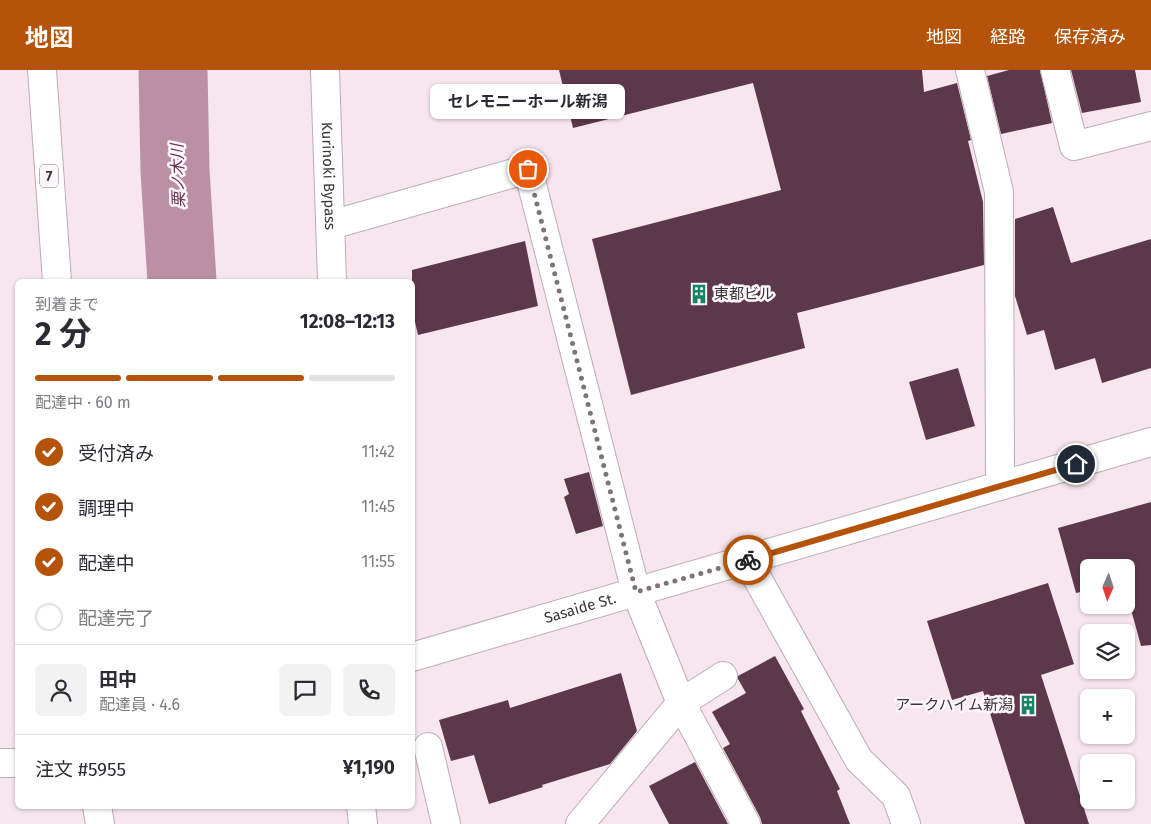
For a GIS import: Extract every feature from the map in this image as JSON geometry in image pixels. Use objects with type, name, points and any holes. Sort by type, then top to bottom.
[{"type":"main road","name":"7","points":[[42,70],[57,279]]},
{"type":"main road","name":"Kurinoki Bypass","points":[[325,70],[332,279]]},
{"type":"main road","points":[[970,70],[999,192],[1000,486]]},
{"type":"main road","points":[[1055,70],[1074,146],[1151,126]]},
{"type":"main road","points":[[331,225],[528,169],[636,592],[681,703],[746,824]]},
{"type":"main road","name":"Sasaide St.","points":[[415,656],[1151,442]]},
{"type":"main road","points":[[747,560],[858,760],[896,796],[906,824]]},
{"type":"main road","points":[[582,823],[681,703],[723,676]]},
{"type":"main road","points":[[428,747],[446,824]]},
{"type":"main road","points":[[0,763],[15,763]]},
{"type":"main road","points":[[98,809],[100,824]]},
{"type":"main road","points":[[361,809],[363,824]]},
{"type":"building","points":[[559,70],[922,70],[924,92],[957,83],[971,140],[968,141],[983,202],[984,265],[797,313],[805,348],[631,395],[592,239],[781,190],[753,83],[573,128]]},
{"type":"building","points":[[1009,70],[1040,70],[1052,123],[1001,134],[987,76]]},
{"type":"building","points":[[1071,70],[1135,70],[1141,102],[1082,113]]},
{"type":"building","points":[[1053,207],[1071,263],[1151,239],[1151,368],[1102,383],[1095,358],[1055,370],[1044,330],[1027,335],[1015,296],[1015,219]]},
{"type":"building","points":[[525,241],[538,306],[418,335],[415,322],[415,279],[412,279],[412,270]]},
{"type":"building","points":[[958,368],[975,426],[926,440],[909,382]]},
{"type":"building","points":[[589,472],[603,526],[576,534],[564,497],[569,494],[564,479]]},
{"type":"building","points":[[1151,502],[1151,645],[1141,646],[1132,614],[1135,614],[1135,559],[1080,559],[1080,592],[1076,593],[1058,528]]},
{"type":"building","name":"アークハイム新潟","points":[[1048,583],[1074,664],[1041,675],[1080,796],[1080,809],[1084,809],[1089,824],[1025,824],[983,691],[952,700],[927,621]]},
{"type":"building","points":[[775,656],[804,709],[801,711],[840,789],[837,791],[850,824],[762,824],[723,748],[730,744],[712,712],[746,693],[738,676]]},
{"type":"building","points":[[621,673],[637,731],[610,764],[489,804],[474,755],[451,761],[439,720],[508,700],[510,708]]},
{"type":"building","points":[[695,762],[728,824],[669,824],[649,786]]},
{"type":"waterway","name":"栗ノ木川","points":[[173,70],[175,171],[182,279]]},
{"type":"way so far","points":[[528,169],[636,592],[748,560]]},
{"type":"place","name":"セレモニーホール新潟","points":[[528,169]]},
{"type":"place","name":"東都ビル","points":[[699,294]]},
{"type":"place","name":"アークハイム新潟","points":[[1028,705]]},
{"type":"route","points":[[748,560],[1076,464]]}]
